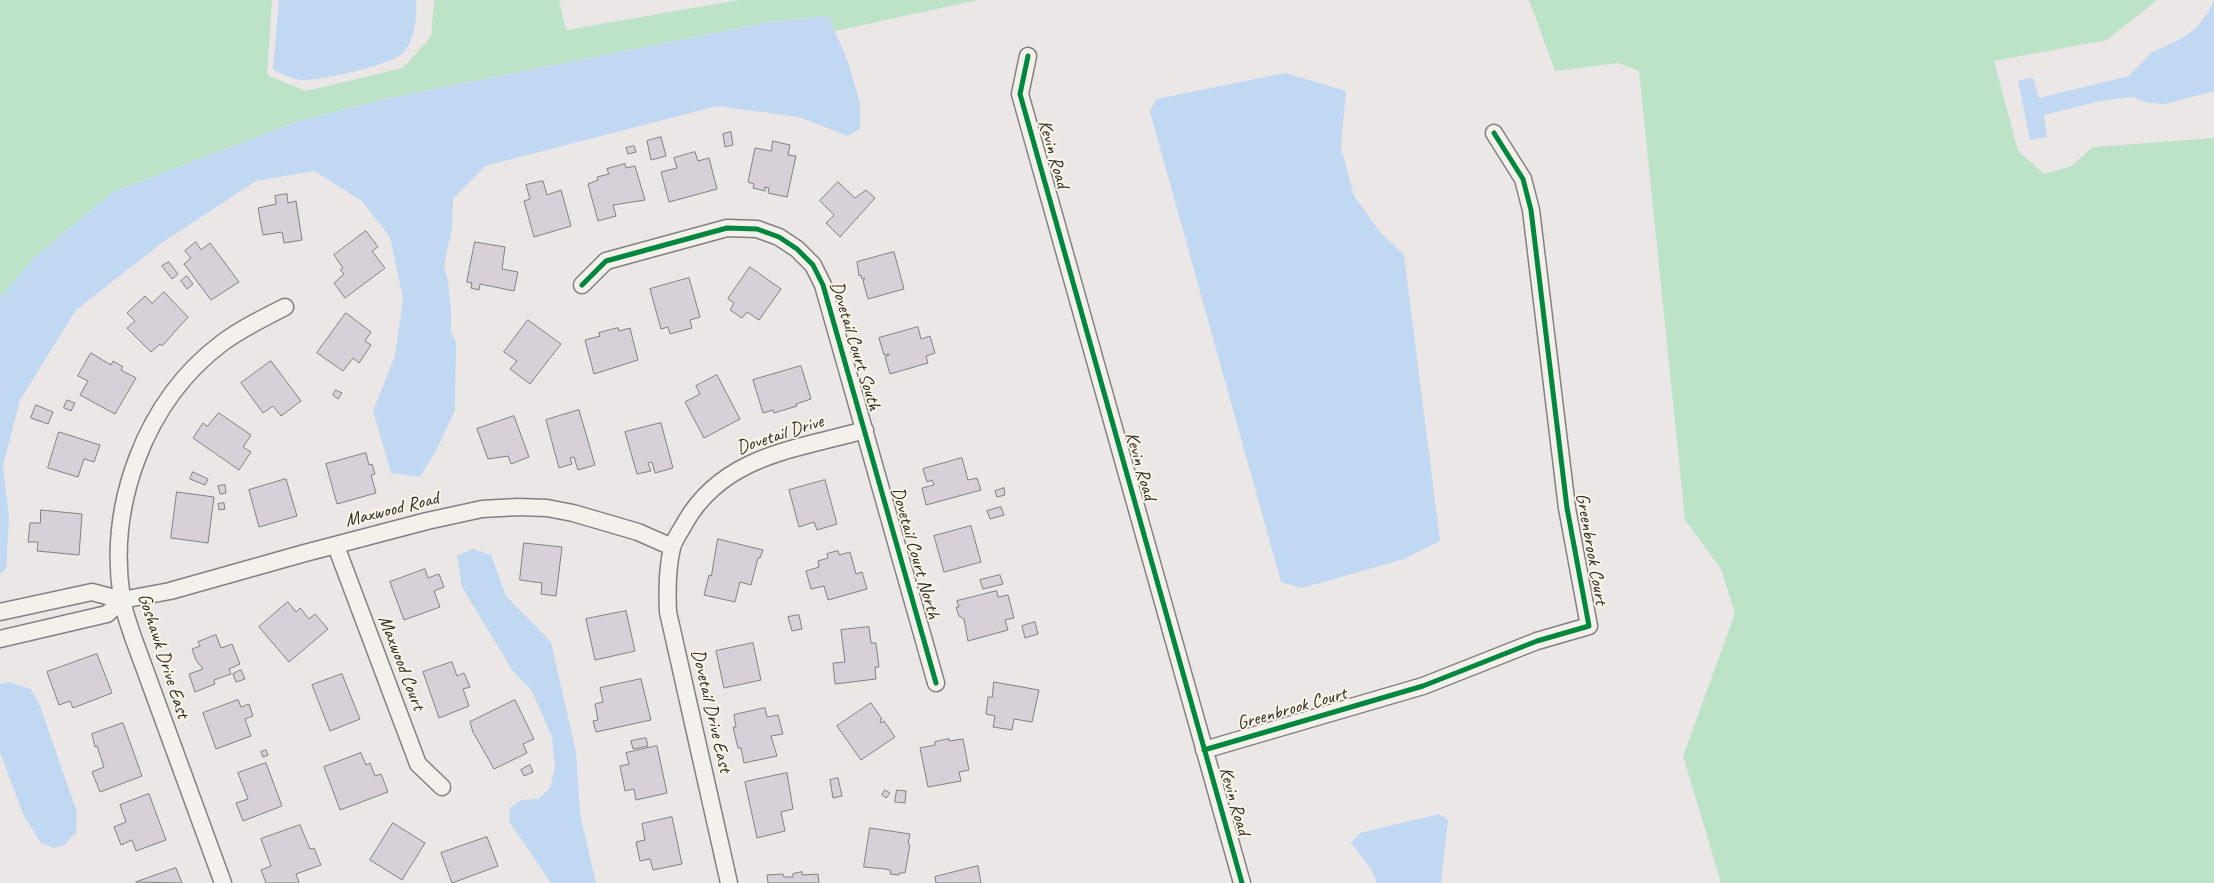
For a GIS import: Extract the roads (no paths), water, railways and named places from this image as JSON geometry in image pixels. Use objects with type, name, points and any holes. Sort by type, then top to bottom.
[{"type":"street","name":"Kevin Road","points":[[1028,56],[1020,94],[1242,883]]},
{"type":"street","name":"Greenbrook Court","points":[[1204,750],[1424,686],[1537,640],[1589,626],[1567,508],[1531,210],[1523,179],[1494,133]]},
{"type":"street","name":"Dovetail Court South","points":[[582,285],[606,261],[727,228],[757,229],[779,237],[803,254],[813,265],[823,285],[865,430]]},
{"type":"street","name":"Goshawk Drive East","points":[[223,883],[133,637],[122,600],[119,538],[124,503],[131,474],[150,430],[170,398],[207,356],[245,328],[284,307]]},
{"type":"street","name":"Dovetail Drive","points":[[672,547],[694,508],[709,491],[727,476],[746,464],[865,430]]},
{"type":"street","name":"Dovetail Court North","points":[[865,430],[936,684]]},
{"type":"street","name":"Maxwood Road","points":[[0,612],[92,592],[122,600],[170,591],[427,521],[475,511],[518,507],[546,508],[610,522],[672,547]]},
{"type":"street","name":"Maxwood Court","points":[[336,546],[418,764],[442,787]]},
{"type":"street","name":"Dovetail Drive East","points":[[672,547],[667,583],[668,612],[729,883]]},
{"type":"street","points":[[0,639],[107,614],[122,600]]},
{"type":"water","points":[[279,0],[416,0],[413,35],[404,52],[397,57],[372,67],[314,79],[305,80],[292,78],[273,69]]},
{"type":"water","points":[[2214,0],[2214,91],[2165,104],[2148,103],[2133,97],[2100,101],[2044,115],[2047,137],[2030,140],[2018,80],[2033,78],[2039,98],[2129,76],[2151,53],[2184,37],[2196,28],[2208,13]]},
{"type":"water","points":[[828,16],[847,59],[860,103],[860,128],[848,136],[799,117],[717,106],[485,166],[453,199],[452,228],[444,266],[448,281],[451,309],[451,331],[456,343],[455,410],[437,449],[420,477],[391,473],[373,411],[395,356],[403,298],[390,237],[362,201],[314,171],[256,181],[163,242],[76,310],[20,400],[3,466],[9,518],[6,569],[0,574],[0,298],[32,260],[113,192],[299,121],[389,98],[770,22]]},
{"type":"water","points":[[1285,73],[1346,91],[1341,147],[1354,196],[1380,232],[1404,255],[1440,541],[1404,559],[1302,588],[1281,582],[1150,112],[1156,99]]},
{"type":"water","points":[[473,549],[491,555],[506,596],[551,642],[576,752],[580,814],[596,883],[551,883],[509,821],[510,808],[521,800],[538,799],[550,788],[555,767],[552,737],[532,691],[512,670],[462,587],[457,556]]},
{"type":"water","points":[[9,682],[31,689],[40,706],[77,812],[76,834],[73,835],[65,845],[54,848],[41,843],[23,814],[0,752],[0,684]]},
{"type":"water","points":[[1439,814],[1448,820],[1441,883],[1377,883],[1371,869],[1351,843],[1360,833]]}]
